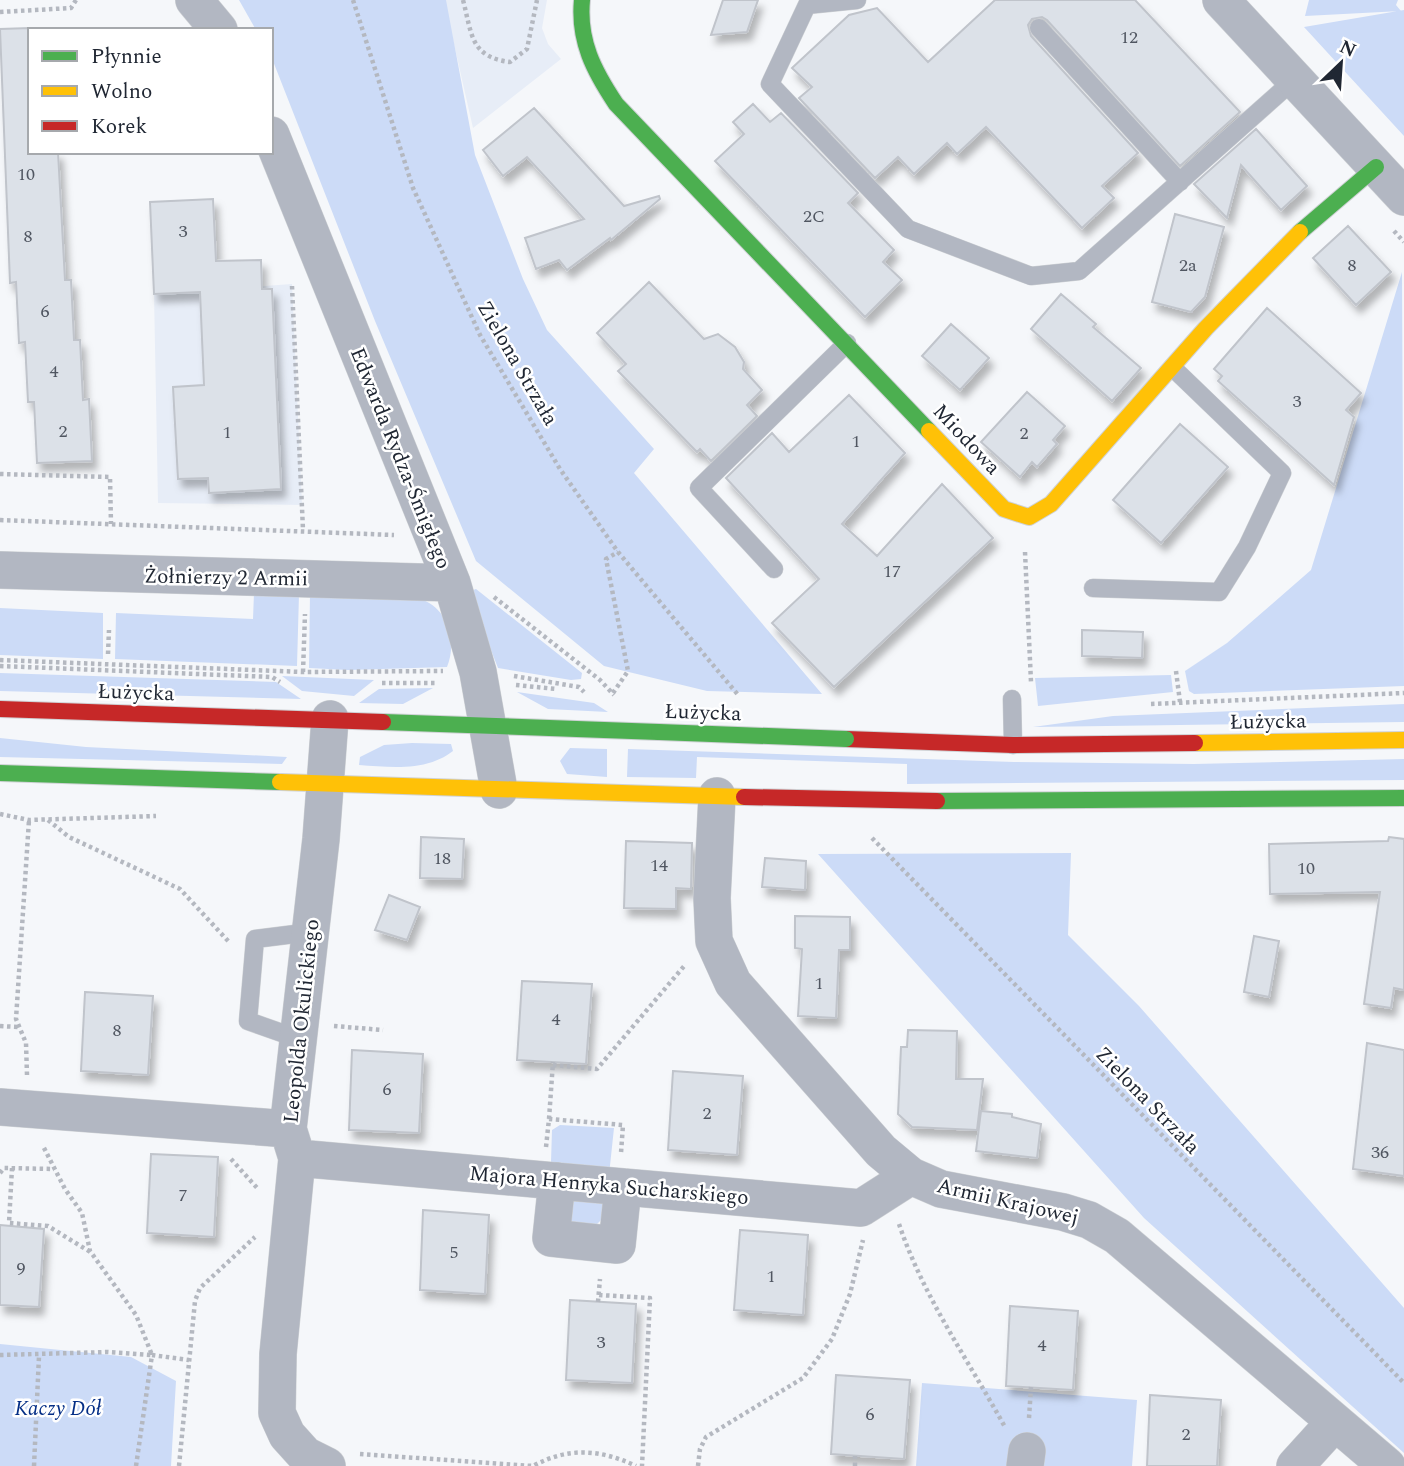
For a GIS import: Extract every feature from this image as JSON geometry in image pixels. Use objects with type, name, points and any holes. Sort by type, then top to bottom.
[{"type":"main road","name":"Miodowa","points":[[582,0],[578,22],[590,67],[616,104],[1004,509],[1029,517],[1033,514]]},
{"type":"main road","points":[[1033,514],[1051,504],[1263,266],[1332,201],[1376,167]]},
{"type":"main road","name":"Łużycka","points":[[0,709],[1013,745],[1404,740]]},
{"type":"main road","points":[[0,773],[937,801],[1404,798]]},
{"type":"street","points":[[194,0],[217,28]]},
{"type":"street","points":[[1221,0],[1404,197]]},
{"type":"street","name":"Edwarda Rydza-Śmigłego","points":[[273,141],[293,196],[436,544],[468,585],[478,671],[499,790]]},
{"type":"street","name":"Żołnierzy 2 Armii","points":[[0,570],[468,585]]},
{"type":"street","name":"Leopolda Okulickiego","points":[[330,719],[310,932],[312,1032],[293,1143],[278,1354],[278,1413],[287,1435],[304,1455],[338,1458]]},
{"type":"street","name":"Armii Krajowej","points":[[730,796],[712,898],[714,941],[733,983],[751,1007],[881,1151],[911,1176],[966,1195],[1063,1212],[1089,1220],[1117,1236],[1387,1466]]},
{"type":"street","name":"Majora Henryka Sucharskiego","points":[[12,1108],[293,1143],[551,1180],[861,1208]]},
{"type":"street","points":[[861,1208],[911,1176]]},
{"type":"street","points":[[551,1180],[551,1238],[617,1245],[620,1186]]},
{"type":"street","points":[[1296,1466],[1335,1422]]},
{"type":"lane","points":[[857,0],[806,3],[770,84],[908,229],[1031,276],[1079,271],[1295,79]]},
{"type":"lane","points":[[1039,28],[1180,182]]},
{"type":"lane","points":[[774,569],[699,488],[847,343]]},
{"type":"lane","points":[[1093,588],[1219,592],[1247,547],[1282,473],[1173,368]]},
{"type":"lane","points":[[1012,699],[1013,745]]},
{"type":"lane","points":[[310,932],[255,939],[248,1021],[312,1032]]},
{"type":"path","points":[[0,12],[71,8],[76,0]]},
{"type":"path","name":"Zielona Strzała","points":[[353,0],[409,177],[480,335],[561,469],[618,552],[739,696]]},
{"type":"path","points":[[463,0],[474,41],[481,52],[492,60],[510,62],[527,49],[537,0]]},
{"type":"path","points":[[292,284],[303,530]]},
{"type":"path","points":[[0,474],[110,477],[111,524]]},
{"type":"path","points":[[1031,686],[1028,580],[1024,563],[1026,539],[1033,514]]},
{"type":"path","points":[[0,520],[394,535],[436,544]]},
{"type":"path","points":[[613,692],[628,671],[606,559],[618,552]]},
{"type":"path","points":[[468,585],[613,692],[617,705]]},
{"type":"path","points":[[108,654],[109,630]]},
{"type":"path","points":[[303,672],[304,644]]},
{"type":"path","points":[[0,660],[303,672],[443,671]]},
{"type":"path","points":[[1176,671],[1180,702]]},
{"type":"path","points":[[500,673],[579,687],[584,692],[512,685]]},
{"type":"path","points":[[1139,705],[1404,693]]},
{"type":"path","points":[[47,819],[69,837],[180,889],[253,969]]},
{"type":"path","points":[[29,820],[18,1027],[26,1043],[28,1060],[12,1108],[82,1213],[92,1254]]},
{"type":"path","name":"Zielona Strzała","points":[[872,838],[1404,1383]]},
{"type":"path","points":[[551,1180],[549,1119],[553,1064],[597,1069],[690,959]]},
{"type":"path","points":[[0,1026],[18,1027]]},
{"type":"path","points":[[312,1032],[383,1031]]},
{"type":"path","points":[[549,1119],[623,1125],[620,1186]]},
{"type":"path","points":[[226,1153],[264,1196]]},
{"type":"path","points":[[12,1168],[9,1223],[48,1226],[92,1254],[136,1315],[152,1355],[136,1466]]},
{"type":"path","points":[[1,1169],[54,1169]]},
{"type":"path","points":[[698,1466],[700,1450],[706,1437],[803,1378],[832,1339],[850,1294],[863,1245],[861,1208]]},
{"type":"path","points":[[897,1220],[908,1253],[951,1335],[1026,1460]]},
{"type":"path","points":[[179,1466],[195,1301],[200,1288],[262,1231]]},
{"type":"path","points":[[598,1295],[650,1298],[642,1466]]},
{"type":"path","points":[[0,1354],[39,1356],[108,1352],[189,1360]]},
{"type":"path","points":[[34,1466],[39,1356]]},
{"type":"path","points":[[338,1458],[533,1466],[555,1454],[592,1451],[636,1466]]},
{"type":"path","points":[[855,1456],[855,1466]]},
{"type":"shaded area","points":[[444,0],[547,0],[542,28],[548,44],[561,59],[473,128]]},
{"type":"shaded area","points":[[292,284],[302,505],[158,503],[154,294]]},
{"type":"green space","points":[[239,0],[446,0],[475,155],[523,279],[547,330],[654,449],[634,473],[822,694],[707,691],[604,666],[476,561],[375,321],[273,61],[273,28],[255,28]]},
{"type":"green space","points":[[1309,0],[1398,0],[1396,5],[1401,11],[1305,16]]},
{"type":"green space","points":[[1404,10],[1404,136],[1304,27]]},
{"type":"green space","points":[[1402,272],[1404,686],[1194,694],[1189,691],[1185,671],[1227,643],[1311,570]]},
{"type":"green space","points":[[476,589],[582,673],[581,679],[571,680],[498,668],[468,592]]},
{"type":"green space","points":[[254,593],[299,594],[297,666],[115,659],[116,613],[253,619]]},
{"type":"green space","points":[[310,594],[423,600],[439,611],[445,619],[451,638],[447,667],[348,670],[309,668]]},
{"type":"green space","points":[[0,608],[103,613],[103,659],[0,655]]},
{"type":"green space","points":[[0,673],[276,682],[301,699],[0,691]]},
{"type":"green space","points":[[1171,675],[1173,692],[1038,706],[1035,678]]},
{"type":"green space","points":[[282,676],[374,680],[354,696],[302,691]]},
{"type":"green space","points":[[433,688],[403,704],[359,703],[379,689]]},
{"type":"green space","points":[[517,692],[594,703],[608,712],[548,709]]},
{"type":"green space","points":[[1404,704],[1404,722],[1033,727],[1113,716]]},
{"type":"green space","points":[[0,738],[86,747],[287,757],[282,764],[0,757]]},
{"type":"green space","points":[[451,744],[453,751],[431,762],[408,767],[359,765],[360,757],[384,745]]},
{"type":"green space","points":[[570,748],[607,749],[607,777],[567,774],[560,761]]},
{"type":"green space","points":[[628,749],[1014,762],[1194,764],[1404,759],[1404,780],[907,784],[907,764],[697,757],[696,778],[627,777]]},
{"type":"green space","points":[[1071,853],[1068,935],[1139,1006],[1404,1308],[1404,1453],[1144,1218],[818,854]]},
{"type":"green space","points":[[560,1125],[614,1128],[609,1175],[560,1170],[551,1162],[552,1130]]},
{"type":"green space","points":[[604,1199],[603,1218],[594,1227],[575,1225],[570,1220],[568,1201]]},
{"type":"green space","name":"Kaczy Dół","points":[[0,1344],[131,1357],[176,1381],[171,1466],[0,1466]]},
{"type":"green space","points":[[922,1383],[1137,1400],[1132,1466],[916,1466]]},
{"type":"building","points":[[723,0],[758,0],[747,32],[711,35]]},
{"type":"building","points":[[995,0],[1135,0],[1240,112],[1180,166],[1047,20],[1042,17],[1032,19],[1028,25],[1031,36],[1138,153],[1102,186],[1114,198],[1082,228],[986,127],[957,154],[947,143],[914,174],[898,157],[875,178],[799,98],[812,87],[792,68],[849,15],[877,8],[928,62]]},
{"type":"building","points":[[28,28],[28,154],[58,154],[65,280],[71,280],[74,340],[80,340],[83,400],[89,399],[92,461],[37,463],[34,402],[28,402],[25,342],[19,343],[16,282],[10,283],[0,29]]},
{"type":"building","points":[[753,104],[770,122],[781,113],[858,193],[848,203],[894,250],[883,262],[902,280],[865,317],[715,161],[744,134],[733,122]]},
{"type":"building","points":[[534,108],[624,206],[659,196],[660,199],[611,240],[610,238],[567,270],[559,260],[536,269],[525,238],[584,219],[527,157],[503,176],[483,150]]},
{"type":"building","points":[[1256,129],[1307,186],[1281,210],[1241,165],[1227,218],[1194,184]]},
{"type":"building","points":[[213,199],[216,261],[261,260],[262,289],[272,289],[281,489],[209,493],[208,478],[178,479],[173,387],[204,385],[200,292],[154,294],[150,202]]},
{"type":"building","points":[[1175,214],[1224,227],[1205,297],[1191,312],[1152,302]]},
{"type":"building","points":[[1348,226],[1391,272],[1356,305],[1313,258]]},
{"type":"building","points":[[649,282],[704,339],[718,334],[735,347],[744,362],[743,369],[762,390],[747,405],[757,416],[711,461],[700,449],[697,452],[618,371],[626,364],[597,333]]},
{"type":"building","points":[[1061,294],[1096,324],[1093,327],[1141,368],[1112,401],[1031,329]]},
{"type":"building","points":[[1267,308],[1361,393],[1346,410],[1354,417],[1334,485],[1218,381],[1222,376],[1214,369]]},
{"type":"building","points":[[951,324],[989,358],[960,390],[922,356]]},
{"type":"building","points":[[1027,392],[1065,426],[1053,440],[1057,444],[1037,467],[1032,462],[1020,477],[981,442]]},
{"type":"building","points":[[849,395],[905,453],[842,524],[877,556],[942,484],[993,538],[834,687],[772,623],[819,579],[726,478],[772,433],[789,452]]},
{"type":"building","points":[[1180,424],[1228,467],[1161,543],[1113,500]]},
{"type":"building","points":[[1082,630],[1143,632],[1142,658],[1082,656]]},
{"type":"building","points":[[421,837],[464,839],[462,879],[420,878]]},
{"type":"building","points":[[1389,837],[1404,839],[1404,990],[1394,988],[1391,1008],[1364,1004],[1380,892],[1270,894],[1269,844],[1388,841]]},
{"type":"building","points":[[626,841],[692,843],[691,889],[676,888],[676,909],[624,908]]},
{"type":"building","points":[[765,858],[806,861],[805,890],[762,887]]},
{"type":"building","points":[[389,895],[420,907],[407,940],[375,930]]},
{"type":"building","points":[[795,916],[850,917],[850,950],[839,950],[836,1018],[798,1016],[802,949],[795,948]]},
{"type":"building","points":[[1254,936],[1279,941],[1269,997],[1244,992]]},
{"type":"building","points":[[522,981],[592,984],[586,1064],[517,1060]]},
{"type":"building","points":[[85,992],[153,996],[148,1075],[81,1071]]},
{"type":"building","points":[[908,1030],[957,1031],[956,1079],[983,1079],[977,1130],[912,1127],[898,1114],[901,1047],[907,1047]]},
{"type":"building","points":[[1367,1043],[1404,1050],[1404,1176],[1353,1169]]},
{"type":"building","points":[[352,1050],[423,1054],[419,1133],[349,1130]]},
{"type":"building","points":[[673,1071],[743,1076],[737,1155],[668,1150]]},
{"type":"building","points":[[981,1111],[1012,1114],[1012,1117],[1041,1124],[1037,1158],[976,1151]]},
{"type":"building","points":[[151,1154],[218,1157],[214,1237],[147,1233]]},
{"type":"building","points":[[423,1210],[489,1215],[485,1294],[420,1290]]},
{"type":"building","points":[[0,1225],[44,1229],[39,1307],[0,1305]]},
{"type":"building","points":[[740,1230],[808,1235],[803,1315],[734,1310]]},
{"type":"building","points":[[570,1300],[636,1304],[632,1383],[566,1380]]},
{"type":"building","points":[[1010,1306],[1078,1311],[1073,1390],[1006,1386]]},
{"type":"building","points":[[836,1375],[910,1380],[904,1459],[831,1454]]},
{"type":"building","points":[[1150,1395],[1221,1400],[1217,1466],[1147,1466]]},
{"type":"traffic: fast","points":[[582,0],[581,15],[589,55],[616,104],[929,431]]},
{"type":"traffic: fast","points":[[1300,232],[1376,167]]},
{"type":"traffic: fast","points":[[383,722],[659,732]]},
{"type":"traffic: fast","points":[[659,732],[846,739]]},
{"type":"traffic: fast","points":[[0,773],[280,782]]},
{"type":"traffic: fast","points":[[937,801],[1404,798]]},
{"type":"traffic: slow","points":[[929,431],[1004,509],[1029,517],[1051,504],[1206,328],[1300,232]]},
{"type":"traffic: slow","points":[[1195,743],[1404,740]]},
{"type":"traffic: slow","points":[[280,782],[744,797]]},
{"type":"traffic: jam","points":[[0,709],[383,722]]},
{"type":"traffic: jam","points":[[846,739],[1013,745],[1195,743]]},
{"type":"traffic: jam","points":[[744,797],[937,801]]}]
